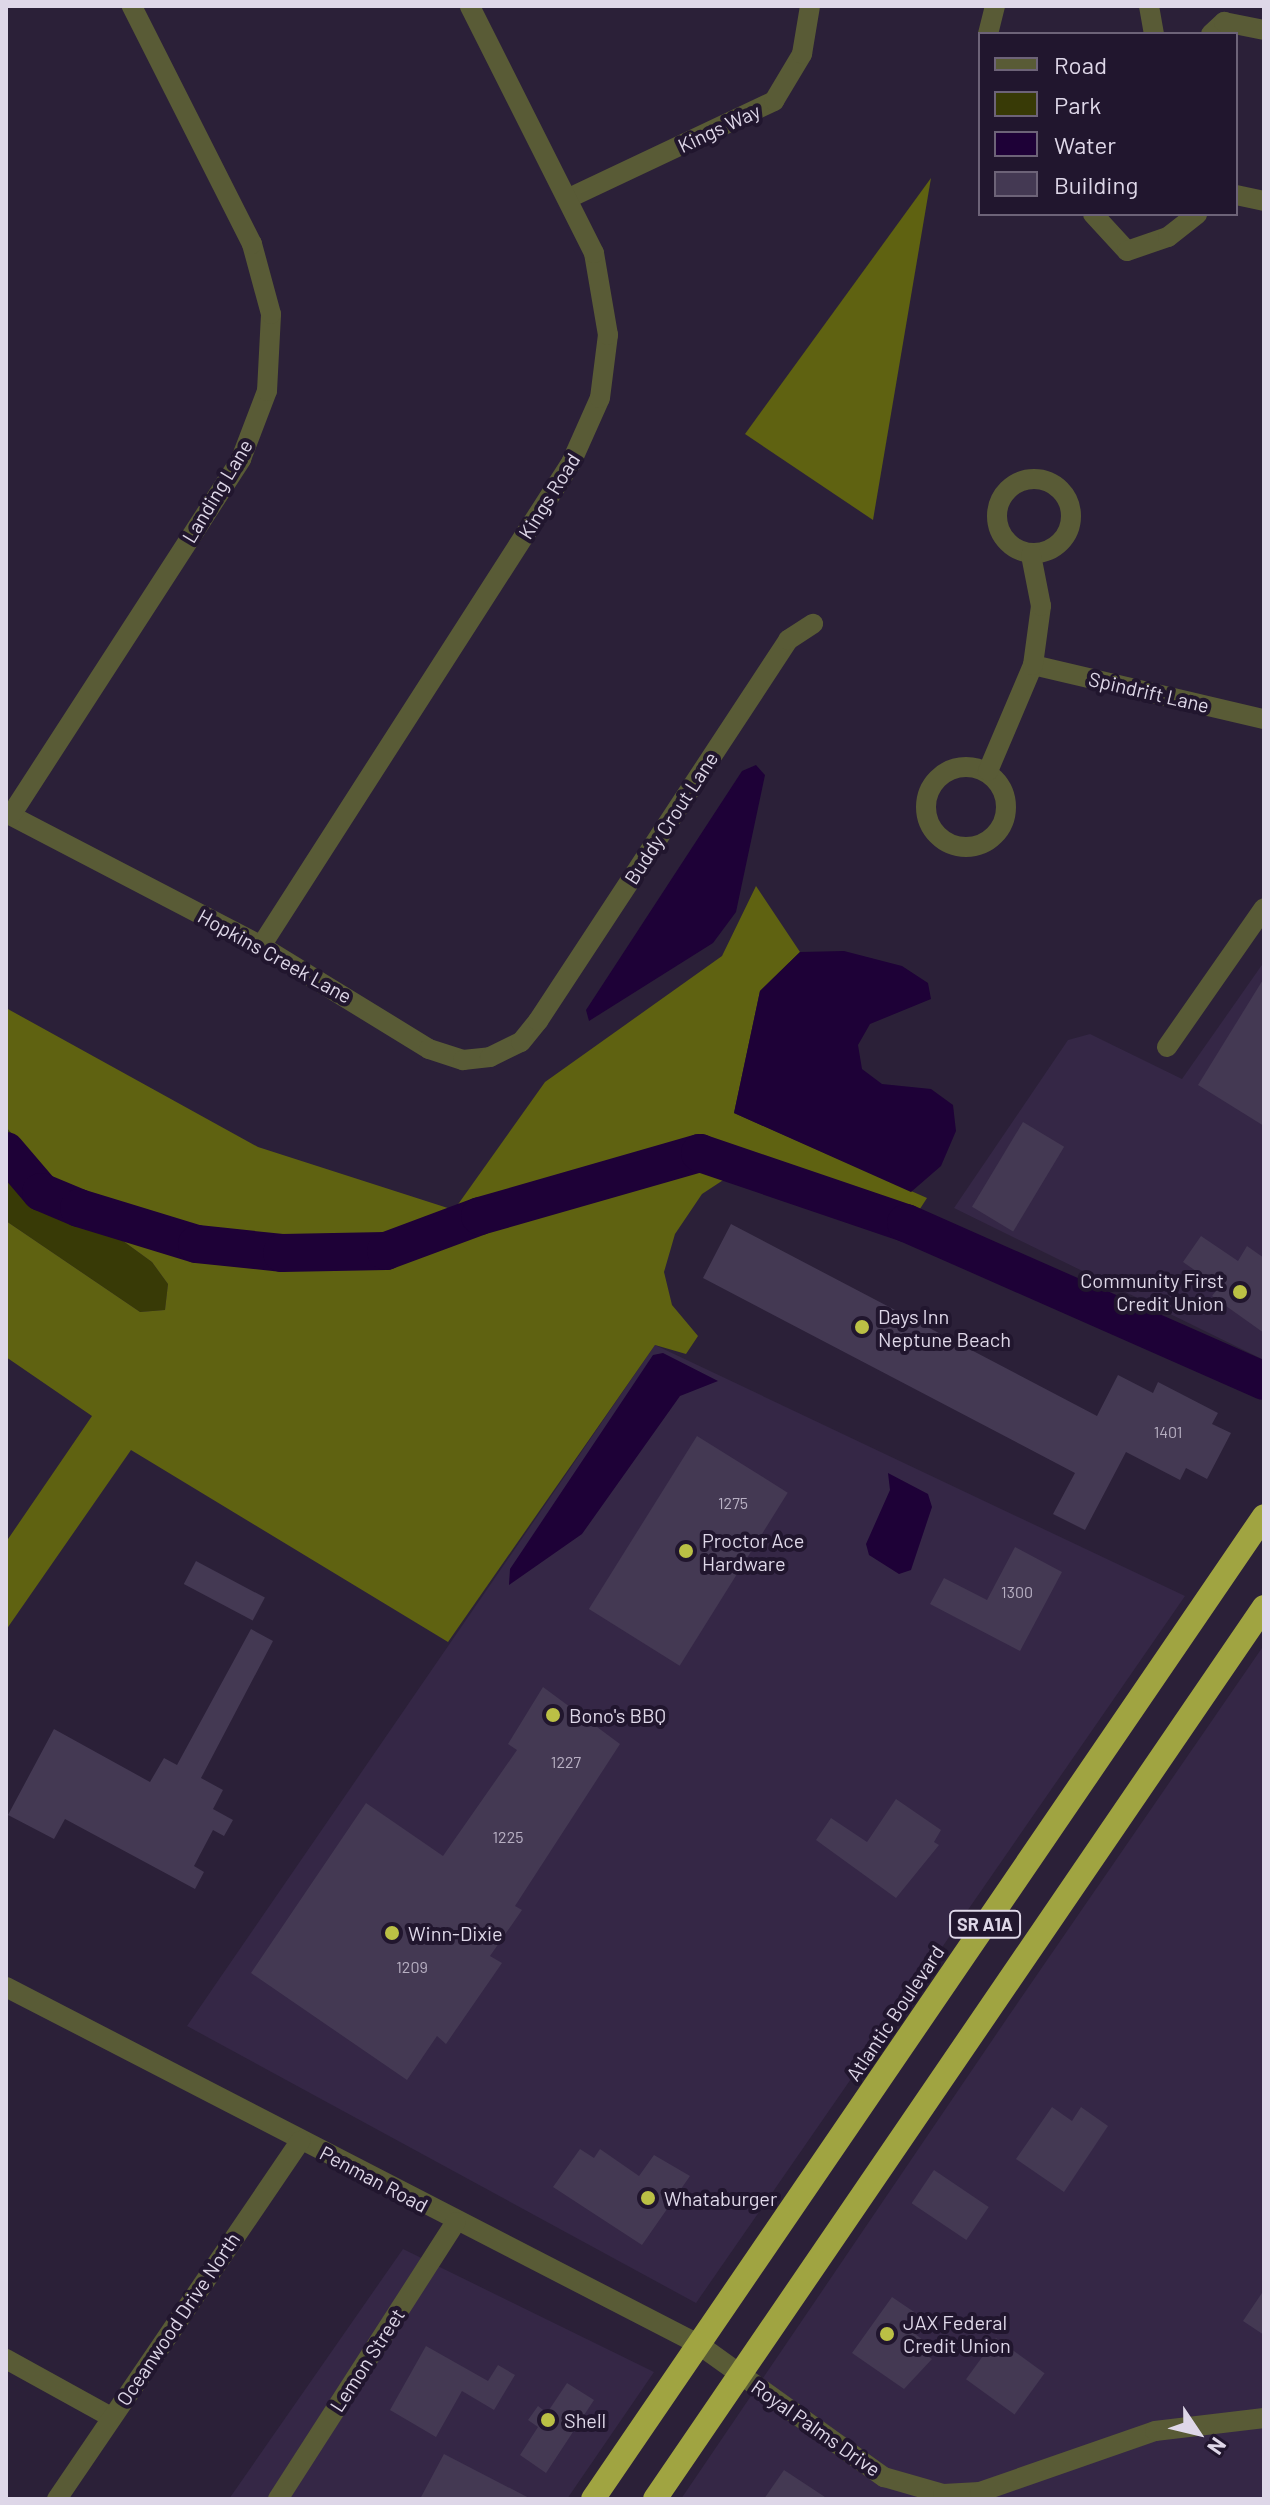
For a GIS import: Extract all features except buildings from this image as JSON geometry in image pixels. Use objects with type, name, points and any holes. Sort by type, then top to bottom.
[{"type":"highway","name":"Atlantic Boulevard","points":[[593,2499],[1264,1516]]},
{"type":"highway","name":"SR A1A","points":[[655,2499],[1264,1607]]},
{"type":"street","name":"Landing Lane","points":[[8,814],[241,459],[267,391],[271,314],[252,244],[132,6]]},
{"type":"street","name":"Kings Road","points":[[261,946],[590,426],[608,335],[594,253],[470,6]]},
{"type":"street","name":"Kings Way","points":[[569,198],[774,101],[802,54],[810,6]]},
{"type":"street","points":[[988,32],[995,6]]},
{"type":"street","points":[[1149,6],[1154,32]]},
{"type":"street","points":[[1218,21],[1264,30]]},
{"type":"street","points":[[1238,195],[1264,201]]},
{"type":"street","points":[[1095,216],[1127,251],[1168,237],[1194,216]]},
{"type":"street","points":[[988,771],[1033,665],[1041,606],[1031,555]]},
{"type":"street","name":"Buddy Crout Lane","points":[[538,1021],[788,640],[813,624]]},
{"type":"street","name":"Spindrift Lane","points":[[1033,665],[1264,719]]},
{"type":"street","points":[[960,765],[988,771],[1006,794],[1004,823],[985,844],[957,848],[932,833],[924,805],[935,779],[960,765]]},
{"type":"street","name":"Hopkins Creek Lane","points":[[8,814],[261,946],[429,1049],[463,1060],[521,1042],[538,1021]]},
{"type":"street","points":[[1167,1047],[1264,908]]},
{"type":"street","name":"Penman Road","points":[[6,1987],[456,2222],[698,2344],[740,2374]]},
{"type":"street","name":"Oceanwood Drive North","points":[[57,2499],[300,2141]]},
{"type":"street","name":"Lemon Street","points":[[278,2499],[456,2222]]},
{"type":"street","points":[[6,2359],[111,2417]]},
{"type":"street","name":"Royal Palms Drive","points":[[740,2374],[884,2477],[943,2494],[1020,2480],[1155,2431],[1264,2418]]},
{"type":"shaded area","points":[[931,178],[873,520],[745,434]]},
{"type":"shaded area","points":[[756,886],[800,952],[760,991],[734,1113],[927,1198],[905,1232],[734,1173],[702,1194],[675,1234],[664,1272],[672,1305],[698,1336],[686,1354],[655,1345],[448,1642],[131,1450],[6,1630],[6,1542],[92,1416],[6,1357],[6,1221],[140,1312],[165,1310],[168,1284],[152,1262],[71,1203],[6,1127],[6,1008],[258,1147],[454,1210],[545,1082],[722,956]]},
{"type":"shaded area","points":[[1264,962],[1264,1360],[954,1208],[1068,1040],[1090,1034],[1182,1079]]},
{"type":"shaded area","points":[[655,1345],[1185,1596],[696,2303],[187,2026]]},
{"type":"shaded area","points":[[1264,1645],[1264,2499],[681,2499],[1010,2014]]},
{"type":"shaded area","points":[[403,2249],[654,2372],[567,2499],[229,2499]]},
{"type":"green space","points":[[6,1127],[71,1203],[152,1262],[168,1284],[165,1310],[140,1312],[6,1221]]},
{"type":"water","points":[[756,765],[765,775],[736,912],[713,943],[589,1021],[586,1010],[742,771]]},
{"type":"water","points":[[844,951],[902,966],[928,983],[931,999],[870,1024],[858,1045],[862,1069],[882,1084],[931,1089],[953,1105],[956,1131],[941,1166],[911,1192],[734,1113],[760,991],[800,952]]},
{"type":"water","points":[[663,1353],[718,1381],[680,1396],[582,1534],[509,1585],[510,1569],[653,1355]]},
{"type":"water","points":[[888,1473],[928,1494],[932,1507],[911,1570],[899,1574],[869,1555],[866,1544],[890,1490]]},
{"type":"waterway","points":[[6,1151],[41,1192],[79,1208],[197,1244],[282,1253],[386,1251],[480,1216],[700,1153],[906,1223],[1264,1381]]},
{"type":"place","name":"Community First Credit Union","points":[[1240,1292]]},
{"type":"place","name":"Days Inn Neptune Beach","points":[[862,1327]]},
{"type":"place","name":"Proctor Ace Hardware","points":[[686,1551]]},
{"type":"place","name":"Bono's BBQ","points":[[553,1715]]},
{"type":"place","name":"Winn-Dixie","points":[[392,1933]]},
{"type":"place","name":"Whataburger","points":[[648,2198]]},
{"type":"place","name":"JAX Federal Credit Union","points":[[887,2334]]},
{"type":"place","name":"Shell","points":[[548,2420]]}]
